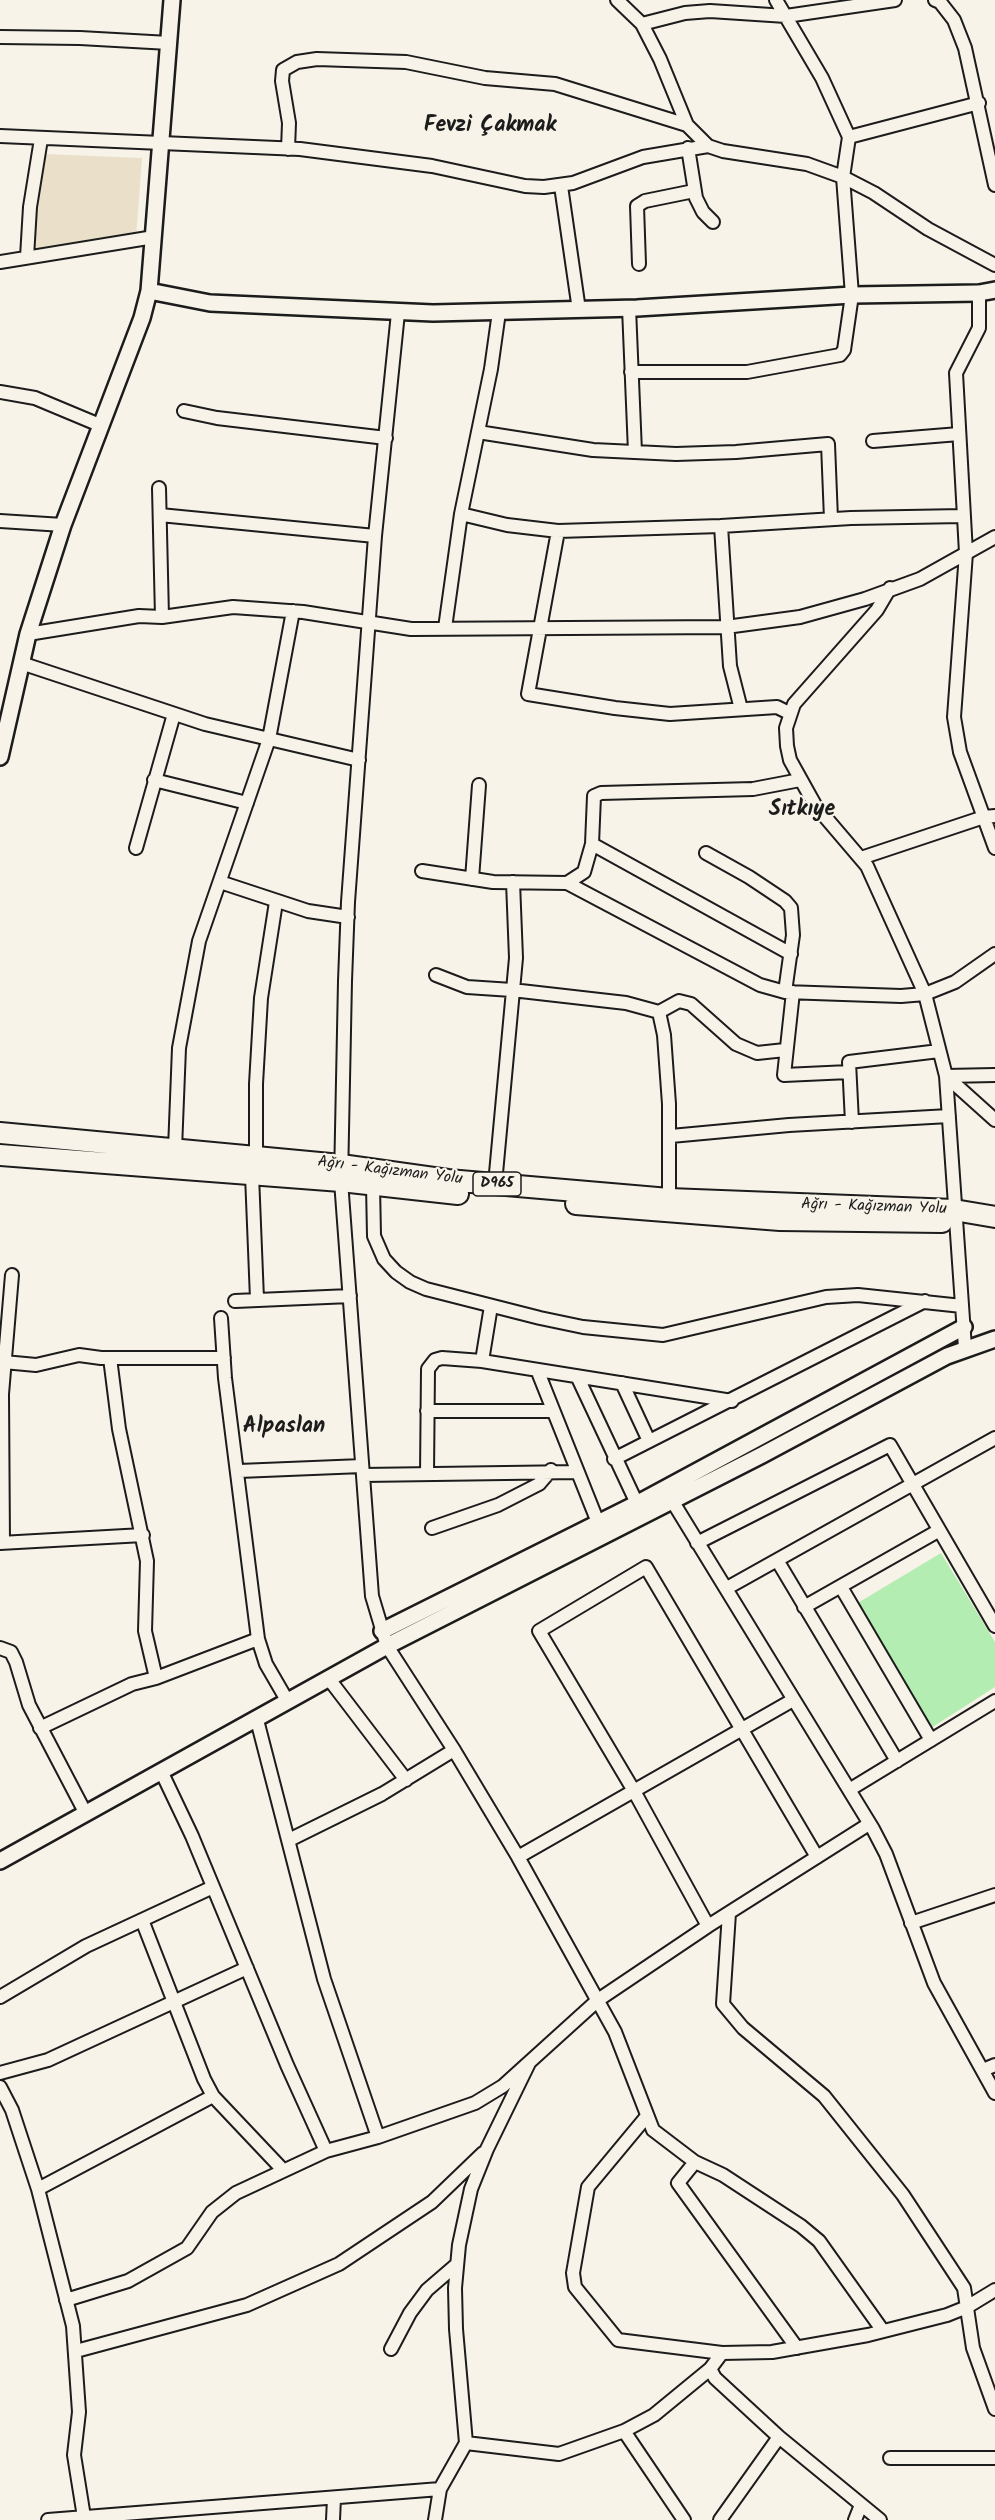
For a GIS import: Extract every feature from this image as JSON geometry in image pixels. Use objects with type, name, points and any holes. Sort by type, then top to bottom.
[{"type":"main road","name":"Ağrı - Kağızman Yolu","points":[[0,1133],[175,1149],[254,1166]]},
{"type":"main road","name":"Ağrı - Kağızman Yolu","points":[[0,1155],[254,1166],[669,1199],[995,1219]]},
{"type":"main road","name":"Ağrı - Kağızman Yolu","points":[[341,1173],[373,1185],[646,1211],[780,1220],[955,1216]]},
{"type":"main road","points":[[955,1216],[995,1209]]},
{"type":"main road","points":[[955,1216],[995,1228]]},
{"type":"street","points":[[0,757],[28,634],[63,525],[142,318],[148,291],[154,237],[172,0]]},
{"type":"street","points":[[631,372],[747,372],[840,355],[847,338],[852,295],[843,177],[849,137],[822,78],[776,0]]},
{"type":"street","points":[[642,24],[685,13],[710,11],[786,16],[895,0]]},
{"type":"street","points":[[934,0],[940,2],[954,20],[965,48],[979,103],[995,185]]},
{"type":"street","points":[[620,1],[642,24],[660,59],[687,125],[708,146]]},
{"type":"street","points":[[0,37],[80,38],[169,43]]},
{"type":"street","points":[[288,149],[289,123],[282,81],[283,70],[297,62],[317,59],[406,62],[485,78],[555,84],[687,125]]},
{"type":"street","points":[[849,137],[979,103]]},
{"type":"street","points":[[0,136],[288,149],[432,166],[525,186],[561,186],[643,157],[708,146],[723,151],[807,164],[843,177],[874,193],[928,230],[995,265]]},
{"type":"street","points":[[27,257],[30,207],[41,139]]},
{"type":"street","points":[[688,148],[694,191],[703,212],[713,222]]},
{"type":"street","points":[[561,186],[579,310]]},
{"type":"street","points":[[639,264],[637,206],[645,201],[694,191]]},
{"type":"street","points":[[0,262],[154,237]]},
{"type":"street","points":[[148,291],[210,303],[398,313],[579,310],[852,295],[979,293],[995,290]]},
{"type":"street","points":[[979,293],[979,328],[956,373],[966,553],[954,717],[960,752],[990,817],[995,848]]},
{"type":"street","points":[[629,308],[635,452]]},
{"type":"street","points":[[445,628],[461,514],[499,312]]},
{"type":"street","points":[[398,313],[375,536],[348,917],[341,1173],[372,1596],[385,1639],[518,1857],[598,2000],[615,2032],[647,2116],[660,2136],[695,2162],[723,2175],[801,2226],[819,2241],[851,2290],[883,2331]]},
{"type":"street","points":[[0,392],[35,398],[102,426]]},
{"type":"street","points":[[184,411],[218,418],[386,438]]},
{"type":"street","points":[[478,432],[571,447],[635,452],[736,452],[828,444],[831,519]]},
{"type":"street","points":[[873,441],[959,434]]},
{"type":"street","points":[[159,488],[162,617]]},
{"type":"street","points":[[461,514],[507,525],[558,531],[721,526],[831,519],[963,516]]},
{"type":"street","points":[[160,515],[375,536]]},
{"type":"street","points":[[0,521],[63,525]]},
{"type":"street","points":[[721,526],[726,627],[734,688],[741,709]]},
{"type":"street","points":[[558,531],[528,694],[670,714],[777,707],[789,712]]},
{"type":"street","points":[[28,634],[139,616],[162,617],[233,607],[294,611],[411,629],[726,627],[800,617],[865,599],[920,579],[995,537]]},
{"type":"street","points":[[890,588],[878,610],[810,684],[789,712],[786,728],[787,746],[790,760],[815,805],[861,858],[896,925],[925,994],[946,1076],[965,1348]]},
{"type":"street","points":[[175,1149],[179,1048],[199,940],[268,739],[294,611]]},
{"type":"street","points":[[21,663],[174,714],[359,760]]},
{"type":"street","points":[[136,848],[174,714]]},
{"type":"street","points":[[154,780],[247,803]]},
{"type":"street","points":[[567,883],[584,872],[592,844],[594,796],[601,793],[753,789],[800,780]]},
{"type":"street","points":[[472,879],[479,785]]},
{"type":"street","points":[[861,858],[990,817]]},
{"type":"street","points":[[592,844],[790,954]]},
{"type":"street","points":[[706,853],[785,901],[791,908],[793,919],[784,1075],[849,1072]]},
{"type":"street","points":[[422,871],[472,879],[567,883],[760,985],[789,992],[901,996],[925,994],[955,982],[995,954]]},
{"type":"street","points":[[220,882],[276,902],[348,917]]},
{"type":"street","points":[[495,1184],[516,958],[513,882]]},
{"type":"street","points":[[257,1299],[254,1166],[256,1084],[261,998],[276,902]]},
{"type":"street","points":[[436,975],[467,987],[626,1003],[659,1012],[679,1001],[691,1004],[736,1044],[757,1053],[786,1050]]},
{"type":"street","points":[[659,1012],[664,1035],[671,1136],[669,1199]]},
{"type":"street","points":[[852,1122],[849,1062],[939,1051]]},
{"type":"street","points":[[946,1076],[995,1075]]},
{"type":"street","points":[[946,1076],[995,1120]]},
{"type":"street","points":[[671,1136],[949,1116]]},
{"type":"street","points":[[373,1185],[374,1236],[384,1258],[396,1272],[410,1282],[426,1289],[491,1306],[583,1327],[663,1335],[680,1333],[802,1300],[858,1294],[926,1300],[962,1306]]},
{"type":"street","points":[[12,1275],[2,1394],[2,1543],[143,1535]]},
{"type":"street","points":[[235,1301],[350,1296]]},
{"type":"street","points":[[614,1459],[732,1401],[926,1300]]},
{"type":"street","points":[[482,1362],[491,1306]]},
{"type":"street","points":[[221,1318],[258,1639],[266,1664],[288,1702]]},
{"type":"street","points":[[0,1862],[329,1679],[385,1639],[668,1494],[964,1327]]},
{"type":"street","points":[[668,1494],[762,1455],[965,1348],[991,1343]]},
{"type":"street","points":[[4,1362],[36,1365],[79,1355],[110,1358],[224,1358]]},
{"type":"street","points":[[110,1358],[119,1429],[147,1561],[145,1631],[156,1678]]},
{"type":"street","points":[[428,1474],[428,1374],[431,1364],[442,1358],[482,1362],[732,1401]]},
{"type":"street","points":[[538,1372],[600,1529]]},
{"type":"street","points":[[578,1378],[639,1509]]},
{"type":"street","points":[[622,1383],[649,1441]]},
{"type":"street","points":[[427,1411],[553,1411]]},
{"type":"street","points":[[728,1588],[995,1438]]},
{"type":"street","points":[[697,1543],[890,1445],[995,1626]]},
{"type":"street","points":[[239,1472],[363,1470],[428,1474],[550,1470],[577,1472]]},
{"type":"street","points":[[432,1528],[498,1505],[539,1484],[550,1470]]},
{"type":"street","points":[[668,1494],[697,1543],[728,1588],[886,1854],[934,1983],[995,2093]]},
{"type":"street","points":[[804,1607],[938,1531]]},
{"type":"street","points":[[777,1560],[897,1761]]},
{"type":"street","points":[[708,1926],[634,1791],[539,1631],[646,1567],[817,1857]]},
{"type":"street","points":[[841,1587],[931,1740]]},
{"type":"street","points":[[40,1728],[132,1684],[156,1678],[258,1639]]},
{"type":"street","points":[[0,1648],[11,1652],[29,1705],[86,1814]]},
{"type":"street","points":[[329,1679],[406,1780]]},
{"type":"street","points":[[518,1857],[793,1700]]},
{"type":"street","points":[[849,1790],[995,1701]]},
{"type":"street","points":[[257,1720],[324,1979],[378,2137]]},
{"type":"street","points":[[289,1840],[406,1780],[454,1750]]},
{"type":"street","points":[[162,1773],[326,2151]]},
{"type":"street","points":[[66,2300],[128,2281],[169,2259],[187,2248],[212,2212],[236,2193],[283,2170],[326,2151],[378,2137],[475,2103],[503,2086],[598,2000],[708,1926],[869,1824]]},
{"type":"street","points":[[0,1997],[86,1946],[213,1887]]},
{"type":"street","points":[[911,1923],[995,1895]]},
{"type":"street","points":[[729,1913],[723,2004],[750,2034],[824,2096],[879,2163],[960,2281],[967,2307],[973,2348],[995,2409]]},
{"type":"street","points":[[142,1920],[204,2079],[213,2096],[283,2170]]},
{"type":"street","points":[[0,2073],[48,2060],[247,1968]]},
{"type":"street","points":[[435,2520],[440,2489],[466,2443],[456,2329],[456,2265],[471,2189],[487,2149],[531,2060]]},
{"type":"street","points":[[983,2070],[995,2065]]},
{"type":"street","points":[[0,2087],[12,2110],[38,2189],[66,2300],[76,2351],[79,2412],[74,2455],[84,2517]]},
{"type":"street","points":[[38,2189],[213,2096]]},
{"type":"street","points":[[647,2116],[588,2187],[573,2273],[575,2287],[618,2340],[722,2353],[772,2352],[883,2331],[967,2307],[995,2290]]},
{"type":"street","points":[[76,2351],[247,2305],[339,2264],[432,2202],[487,2149]]},
{"type":"street","points":[[695,2162],[678,2183],[797,2348]]},
{"type":"street","points":[[391,2349],[410,2313],[426,2290],[456,2265]]},
{"type":"street","points":[[466,2443],[559,2454],[624,2431],[654,2415],[710,2369],[722,2353]]},
{"type":"street","points":[[710,2369],[715,2378],[779,2437],[880,2520]]},
{"type":"street","points":[[624,2431],[684,2520]]},
{"type":"street","points":[[720,2520],[779,2437]]},
{"type":"street","points":[[890,2458],[995,2458]]},
{"type":"street","points":[[48,2520],[440,2489]]},
{"type":"street","points":[[333,2520],[334,2498]]},
{"type":"street","points":[[855,2520],[861,2505]]},
{"type":"shaded area","points":[[45,154],[142,158],[136,238],[31,253]]},
{"type":"green space","points":[[941,1553],[995,1642],[995,1687],[931,1728],[856,1604]]},
{"type":"district","name":"Fevzi Çakmak","points":[[490,127]]},
{"type":"district","name":"Sıtkıye","points":[[802,811]]},
{"type":"district","name":"Alpaslan","points":[[284,1428]]}]
